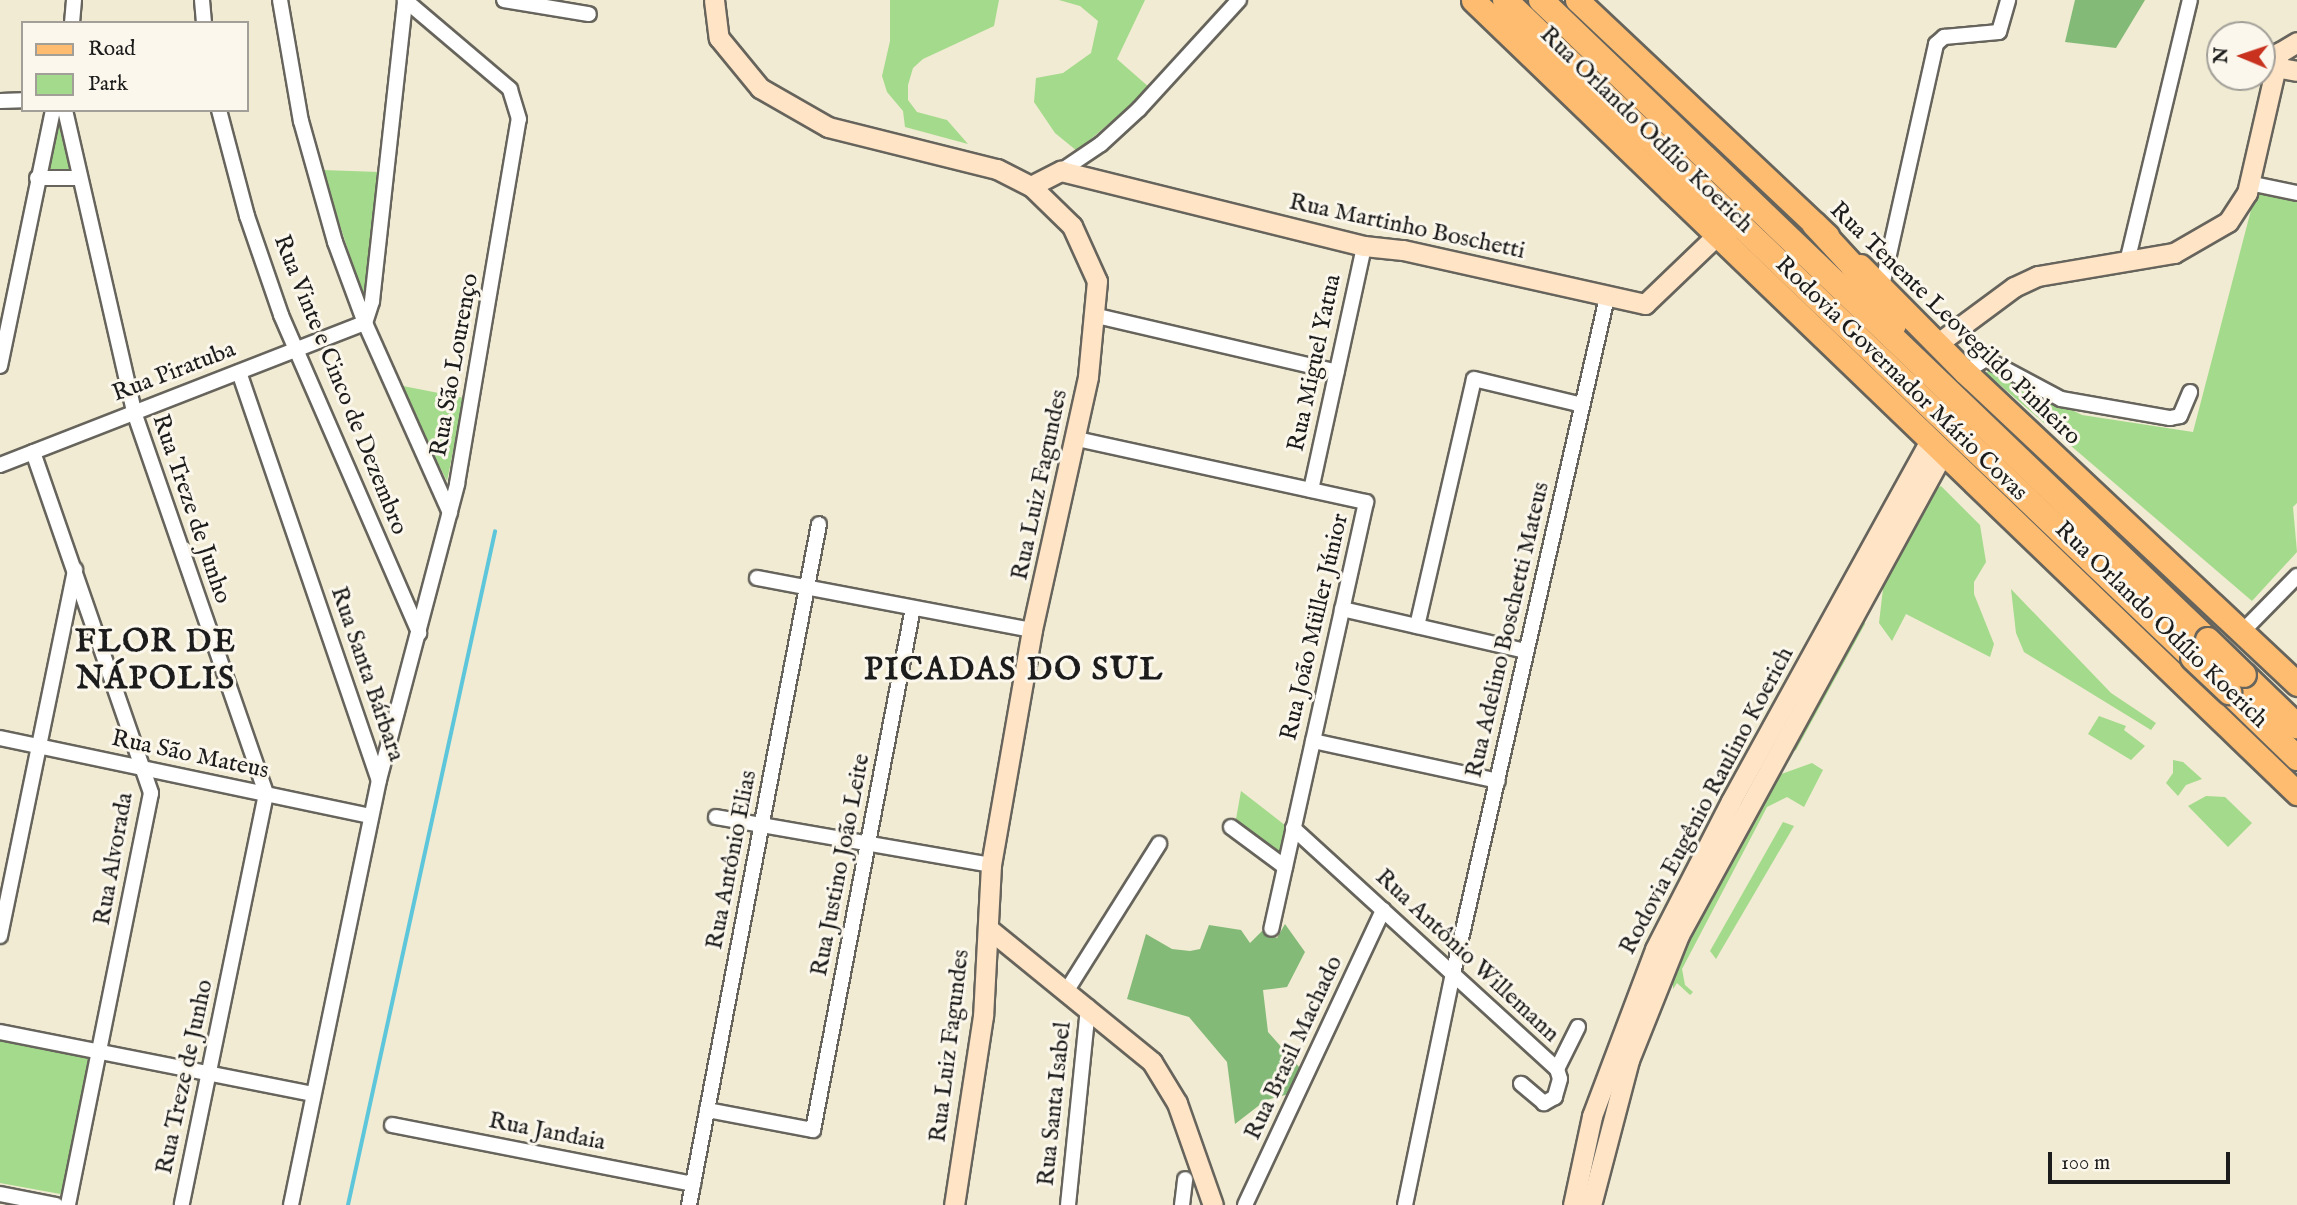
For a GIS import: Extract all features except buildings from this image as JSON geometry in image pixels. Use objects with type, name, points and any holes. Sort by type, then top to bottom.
[{"type":"highway","name":"Rodovia Governador Mário Covas","points":[[1505,0],[1801,285],[2201,649]]},
{"type":"highway","name":"Rodovia Governador Mário Covas","points":[[1541,0],[1923,366],[2236,683],[2297,758]]},
{"type":"highway","points":[[1671,190],[1801,285]]},
{"type":"highway","points":[[1814,224],[1852,265],[1923,366]]},
{"type":"highway","name":"Rodovia Governador Mário Covas","points":[[2236,683],[2297,726]]},
{"type":"main road","name":"Rua Luiz Fagundes","points":[[714,0],[725,49],[760,88],[790,109],[845,133],[997,169],[1031,186],[1072,226],[1097,281],[1097,316],[1077,439],[1032,630],[991,864],[983,1016],[954,1205]]},
{"type":"main road","name":"Rua Orlando Odílio Koerich","points":[[1473,0],[2297,793]]},
{"type":"main road","name":"Rua Tenente Leovegildo Pinheiro","points":[[1577,0],[1882,286],[1965,372],[2297,684]]},
{"type":"main road","points":[[2276,64],[2279,53],[2297,42]]},
{"type":"main road","points":[[2276,67],[2297,71]]},
{"type":"main road","points":[[1937,344],[2023,283],[2070,268],[2127,262],[2174,253],[2221,228],[2239,210],[2249,183],[2270,91]]},
{"type":"main road","points":[[1031,186],[1061,171]]},
{"type":"main road","name":"Rua Martinho Boschetti","points":[[1061,171],[1364,246],[1403,250],[1607,297],[1651,302],[1717,235]]},
{"type":"main road","name":"Rodovia Eugênio Raulino Koerich","points":[[1573,1205],[1592,1116],[1655,949],[1731,801],[1937,445]]},
{"type":"main road","name":"Rodovia Eugênio Raulino Koerich","points":[[1591,1205],[1637,1035],[1679,935],[1937,445]]},
{"type":"main road","points":[[2188,689],[2241,633]]},
{"type":"main road","points":[[989,929],[1143,1052],[1165,1080],[1213,1205]]},
{"type":"street","points":[[72,21],[75,0]]},
{"type":"street","points":[[202,0],[204,21]]},
{"type":"street","points":[[280,0],[311,159],[365,323],[450,513]]},
{"type":"street","points":[[365,323],[372,302],[405,0]]},
{"type":"street","name":"Rua São Lourenço","points":[[379,780],[450,513],[487,320],[517,105],[510,89],[405,0]]},
{"type":"street","points":[[504,0],[589,14]]},
{"type":"street","points":[[1061,171],[1101,144],[1139,109],[1239,0]]},
{"type":"street","points":[[1882,286],[1936,44],[1944,37],[1999,32],[2008,0]]},
{"type":"street","points":[[2127,262],[2190,0]]},
{"type":"street","points":[[0,101],[21,100]]},
{"type":"street","points":[[0,366],[53,112]]},
{"type":"street","name":"Rua Treze de Junho","points":[[65,112],[134,412],[266,794],[182,1205]]},
{"type":"street","name":"Rua Vinte e Cinco de Dezembro","points":[[220,112],[257,248],[295,350],[419,633]]},
{"type":"street","points":[[37,178],[79,178]]},
{"type":"street","points":[[2249,183],[2297,193]]},
{"type":"street","name":"Rua Miguel Yatua","points":[[1311,490],[1364,246]]},
{"type":"street","name":"Rua Adelino Boschetti Mateus","points":[[1405,1205],[1453,974],[1607,297]]},
{"type":"street","points":[[1097,316],[1337,372]]},
{"type":"street","name":"Rua Piratuba","points":[[0,465],[365,323]]},
{"type":"street","points":[[1965,372],[1986,359],[2061,399],[2171,418],[2180,416],[2190,392]]},
{"type":"street","name":"Rua Santa Bárbara","points":[[239,372],[379,780],[290,1205]]},
{"type":"street","points":[[1417,626],[1474,379],[1582,405]]},
{"type":"street","name":"Rua João Müller Júnior","points":[[1077,439],[1366,502],[1271,929]]},
{"type":"street","name":"Rua Alvorada","points":[[33,452],[145,768],[151,801],[68,1205]]},
{"type":"street","name":"Rua Antônio Elias","points":[[689,1205],[819,524]]},
{"type":"street","points":[[0,936],[75,570]]},
{"type":"street","points":[[2241,633],[2297,576]]},
{"type":"street","points":[[757,578],[1032,630]]},
{"type":"street","name":"Rua Justino João Leite","points":[[707,1110],[813,1130],[913,608]]},
{"type":"street","points":[[1342,610],[1526,651]]},
{"type":"street","name":"Rua São Mateus","points":[[0,738],[370,816]]},
{"type":"street","points":[[1313,741],[1498,780]]},
{"type":"street","points":[[716,817],[991,864]]},
{"type":"street","points":[[1231,827],[1285,867]]},
{"type":"street","name":"Rua Antônio Willemann","points":[[1293,828],[1557,1069],[1558,1088],[1550,1102],[1544,1103],[1521,1084]]},
{"type":"street","points":[[1068,990],[1159,844]]},
{"type":"street","name":"Rua Brasil Machado","points":[[1245,1205],[1383,910]]},
{"type":"street","name":"Rua Santa Isabel","points":[[1068,1205],[1088,1007]]},
{"type":"street","points":[[1557,1069],[1578,1027]]},
{"type":"street","points":[[0,1032],[313,1094]]},
{"type":"street","name":"Rua Jandaia","points":[[392,1125],[693,1184]]},
{"type":"street","points":[[1182,1205],[1185,1179]]},
{"type":"street","points":[[0,1194],[56,1205]]},
{"type":"green space","points":[[890,0],[999,0],[994,26],[923,59],[913,68],[908,85],[908,100],[917,112],[947,120],[968,144],[905,127],[903,111],[887,92],[882,76],[890,41]]},
{"type":"green space","points":[[1059,0],[1145,0],[1117,59],[1150,88],[1077,151],[1055,133],[1034,102],[1036,78],[1063,73],[1091,53],[1098,21],[1080,6]]},
{"type":"green space","points":[[2075,0],[2145,0],[2116,48],[2065,42]]},
{"type":"green space","points":[[59,116],[71,171],[47,169],[54,122]]},
{"type":"green space","points":[[322,170],[379,172],[365,302]]},
{"type":"green space","points":[[2256,191],[2297,200],[2297,503],[2293,507],[2297,552],[2252,601],[1986,373],[1991,369],[2082,415],[2193,432]]},
{"type":"green space","points":[[398,385],[464,398],[447,481]]},
{"type":"green space","points":[[1941,486],[1980,525],[1986,562],[1974,582],[1974,594],[1994,644],[1990,657],[1906,614],[1892,641],[1879,623],[1885,572],[1930,491]]},
{"type":"green space","points":[[2011,589],[2111,693],[2156,723],[2151,730],[2024,652],[2016,633]]},
{"type":"green space","points":[[1861,608],[1865,624],[1796,750],[1787,755]]},
{"type":"green space","points":[[2099,716],[2126,726],[2124,730],[2145,746],[2131,760],[2088,734]]},
{"type":"green space","points":[[2173,760],[2183,762],[2202,779],[2186,785],[2178,796],[2166,783],[2173,773]]},
{"type":"green space","points":[[1812,763],[1823,770],[1804,807],[1787,797],[1767,807],[1682,969],[1685,985],[1693,992],[1690,995],[1677,983],[1673,989],[1673,974],[1768,779]]},
{"type":"green space","points":[[1241,791],[1286,826],[1281,855],[1236,819]]},
{"type":"green space","points":[[2206,796],[2225,797],[2252,823],[2228,847],[2188,806]]},
{"type":"green space","points":[[1783,822],[1794,826],[1716,959],[1710,951]]},
{"type":"green space","points":[[1285,924],[1305,952],[1287,987],[1263,990],[1268,1032],[1300,1068],[1289,1094],[1266,1100],[1235,1124],[1227,1062],[1189,1017],[1127,999],[1146,934],[1172,949],[1190,951],[1200,949],[1209,925],[1241,930],[1250,943],[1262,931],[1277,938]]},
{"type":"green space","points":[[0,1038],[91,1056],[66,1195],[0,1183]]},
{"type":"waterway","points":[[348,1205],[495,532]]},
{"type":"district","name":"FLOR DE NÁPOLIS","points":[[156,662]]},
{"type":"district","name":"PICADAS DO SUL","points":[[1014,671]]}]
